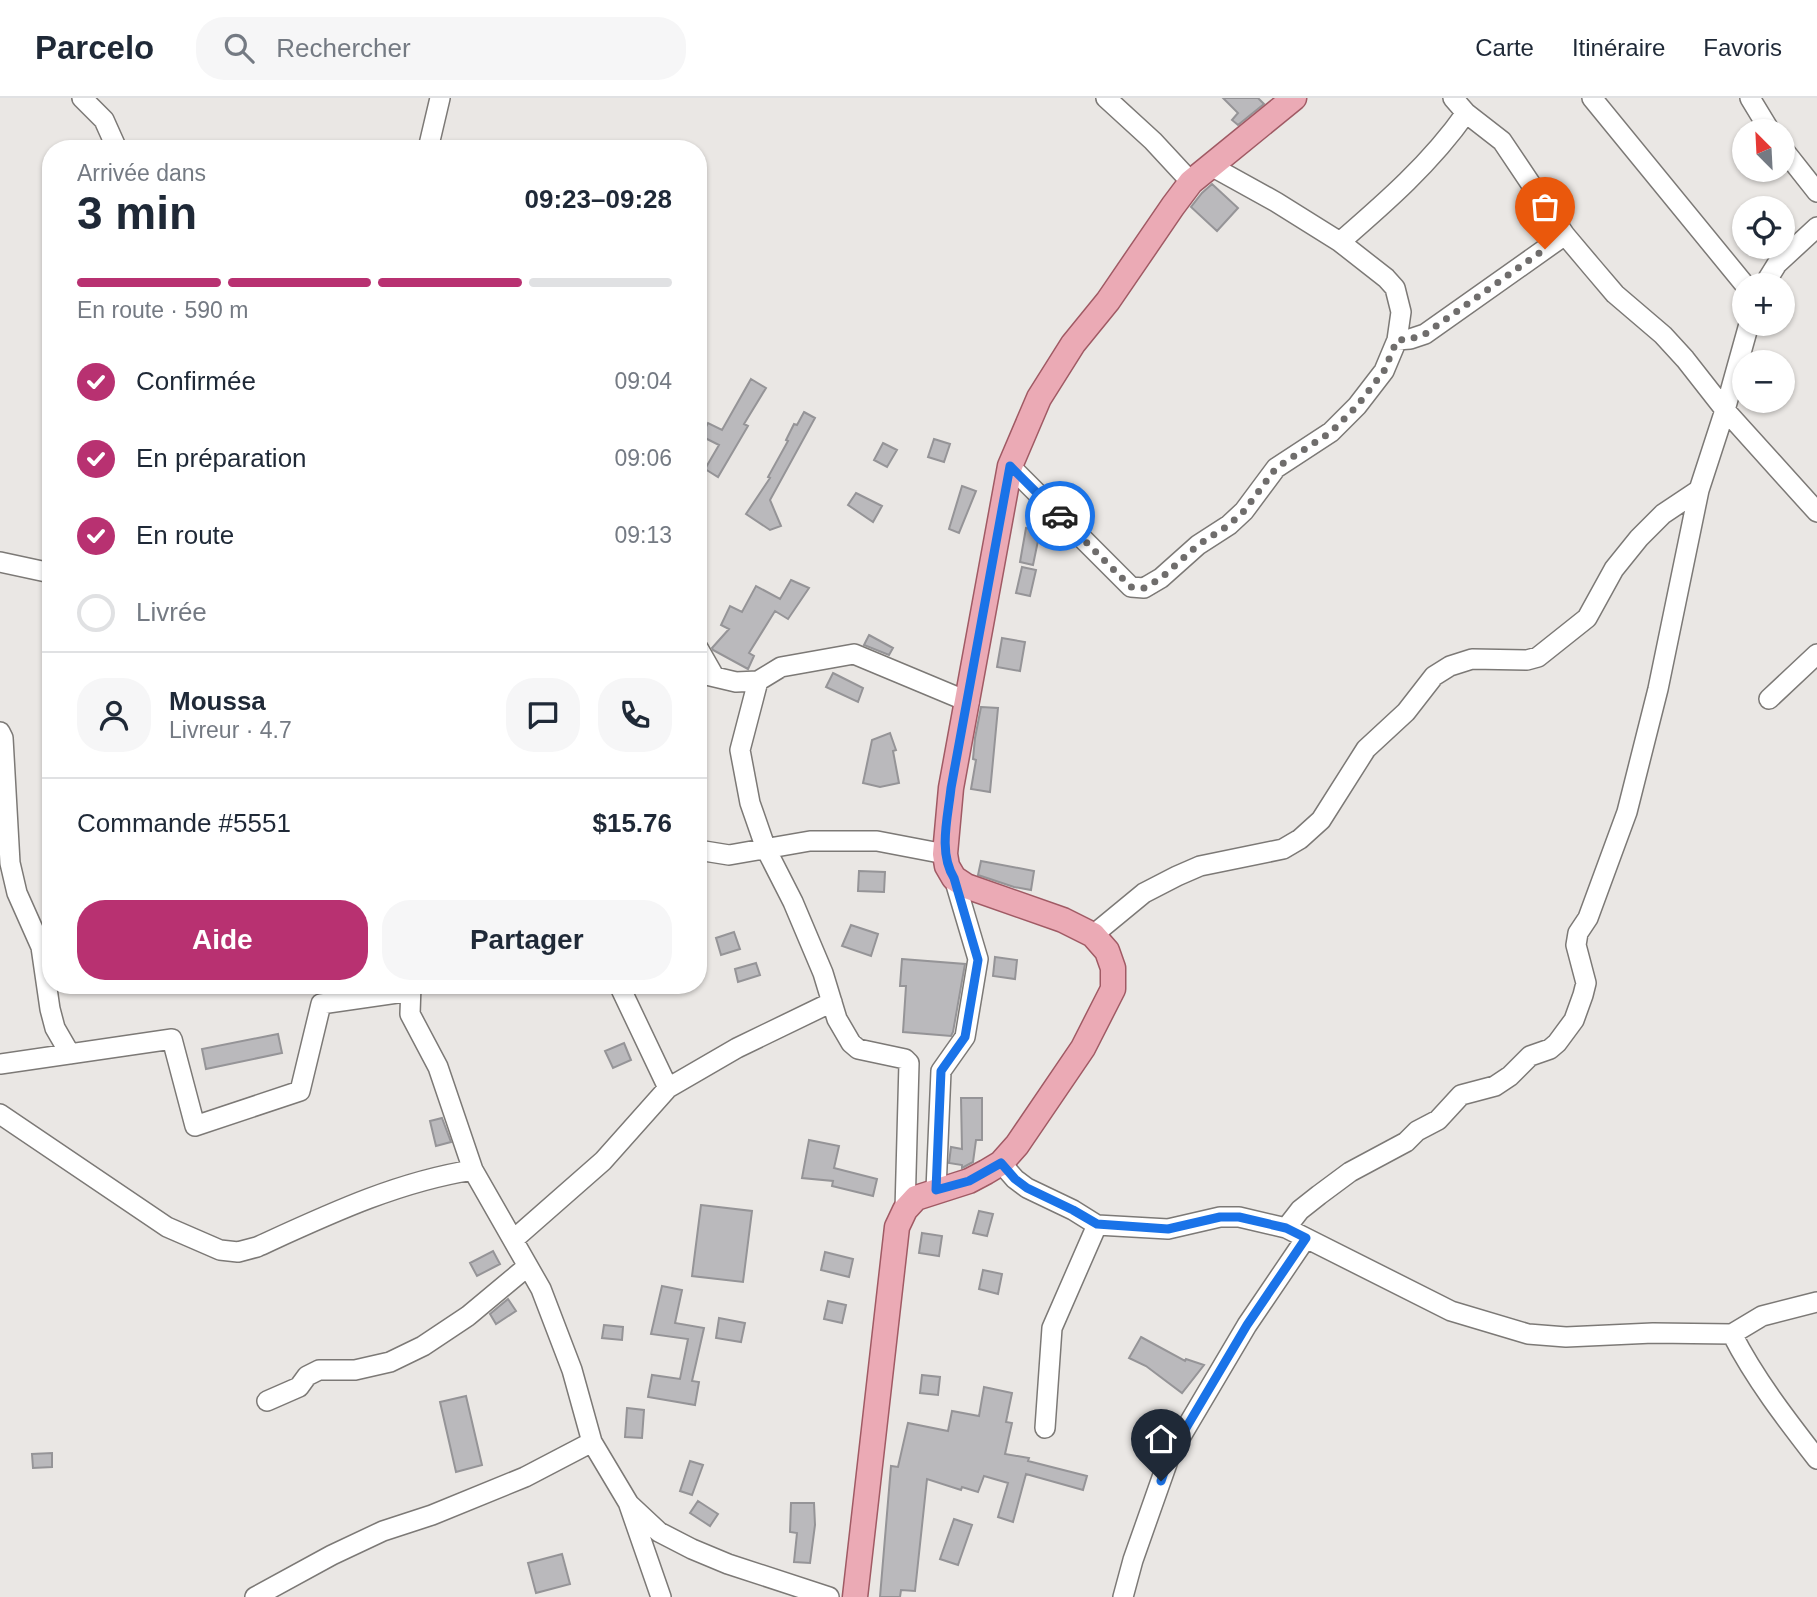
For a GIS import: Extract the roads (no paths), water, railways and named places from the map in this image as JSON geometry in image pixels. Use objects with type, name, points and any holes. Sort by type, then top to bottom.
[{"type":"main road","points":[[855,1597],[897,1227],[905,1210],[916,1198],[969,1181],[1001,1163],[1024,1136],[1083,1048],[1113,989],[1113,968],[1107,951],[1093,935],[1013,901],[987,895],[954,878],[947,866],[945,854],[951,788],[1007,474],[1039,398],[1073,344],[1108,301],[1191,182],[1294,98]]},
{"type":"street","points":[[82,98],[104,120],[113,140]]},
{"type":"street","points":[[430,140],[440,98]]},
{"type":"street","points":[[1106,98],[1153,141],[1191,182]]},
{"type":"street","points":[[1452,98],[1502,142],[1565,235],[1615,295],[1663,335],[1725,410],[1817,512]]},
{"type":"street","points":[[1592,98],[1735,273]]},
{"type":"street","points":[[1750,98],[1763,119]]},
{"type":"street","points":[[1340,242],[1389,199],[1447,140],[1466,113]]},
{"type":"street","points":[[1796,164],[1816,186]]},
{"type":"street","points":[[1007,474],[1131,587],[1144,588],[1161,578],[1198,545],[1229,525],[1244,511],[1276,468],[1331,432],[1357,406],[1384,371],[1397,340],[1401,313],[1395,288],[1340,242],[1211,166]]},
{"type":"street","points":[[1772,273],[1777,264],[1817,227]]},
{"type":"street","points":[[1397,340],[1425,334],[1565,235]]},
{"type":"street","points":[[1286,1228],[1300,1210],[1319,1195],[1350,1172],[1406,1142],[1417,1131],[1438,1120],[1461,1095],[1495,1086],[1510,1076],[1530,1056],[1550,1049],[1558,1043],[1574,1020],[1586,983],[1577,956],[1578,933],[1588,918],[1627,812],[1658,689],[1699,490],[1746,336]]},
{"type":"street","points":[[1093,935],[1144,893],[1177,876],[1200,866],[1283,849],[1300,839],[1321,820],[1366,749],[1406,712],[1434,676],[1450,666],[1472,659],[1527,660],[1548,650],[1587,618],[1614,569],[1639,538],[1663,514],[1699,490]]},
{"type":"street","points":[[1,563],[42,571]]},
{"type":"street","points":[[707,674],[736,682],[758,681],[781,667],[854,654],[968,702]]},
{"type":"street","points":[[1769,699],[1817,654]]},
{"type":"street","points":[[758,681],[740,750],[750,803],[766,849],[814,948],[844,1032],[858,1049],[905,1059],[909,1063],[905,1210]]},
{"type":"street","points":[[0,732],[4,738],[10,863],[17,893],[42,954]]},
{"type":"street","points":[[707,851],[729,855],[810,841],[877,841],[945,854]]},
{"type":"street","points":[[936,1190],[941,1071],[965,1037],[978,960],[954,878]]},
{"type":"street","points":[[48,994],[55,1028],[70,1054]]},
{"type":"street","points":[[0,1064],[172,1039],[195,1126],[300,1091],[321,1004],[377,994]]},
{"type":"street","points":[[411,994],[410,1014],[438,1067],[473,1170],[541,1289],[558,1330],[592,1441],[629,1504],[661,1597]]},
{"type":"street","points":[[623,994],[668,1088]]},
{"type":"street","points":[[513,1240],[603,1161],[668,1088],[737,1048],[832,1002]]},
{"type":"street","points":[[910,1069],[941,1071]]},
{"type":"street","points":[[0,1114],[167,1227],[220,1250],[237,1252],[257,1247],[372,1197],[435,1176],[473,1170]]},
{"type":"street","points":[[1001,1163],[1027,1188],[1097,1224],[1168,1229],[1220,1217],[1239,1217],[1286,1228],[1451,1311],[1528,1334],[1566,1337],[1653,1333],[1732,1334],[1762,1316],[1817,1302]]},
{"type":"street","points":[[1045,1428],[1052,1328],[1097,1224]]},
{"type":"street","points":[[1123,1597],[1133,1559],[1170,1455],[1247,1325],[1306,1238]]},
{"type":"street","points":[[267,1401],[299,1387],[307,1377],[318,1370],[355,1370],[390,1363],[423,1346],[468,1316],[528,1266]]},
{"type":"street","points":[[1732,1334],[1783,1415],[1817,1459]]},
{"type":"street","points":[[255,1597],[331,1555],[383,1531],[432,1515],[525,1477],[592,1441]]},
{"type":"street","points":[[629,1504],[659,1532],[692,1549],[728,1564],[829,1597]]}]
